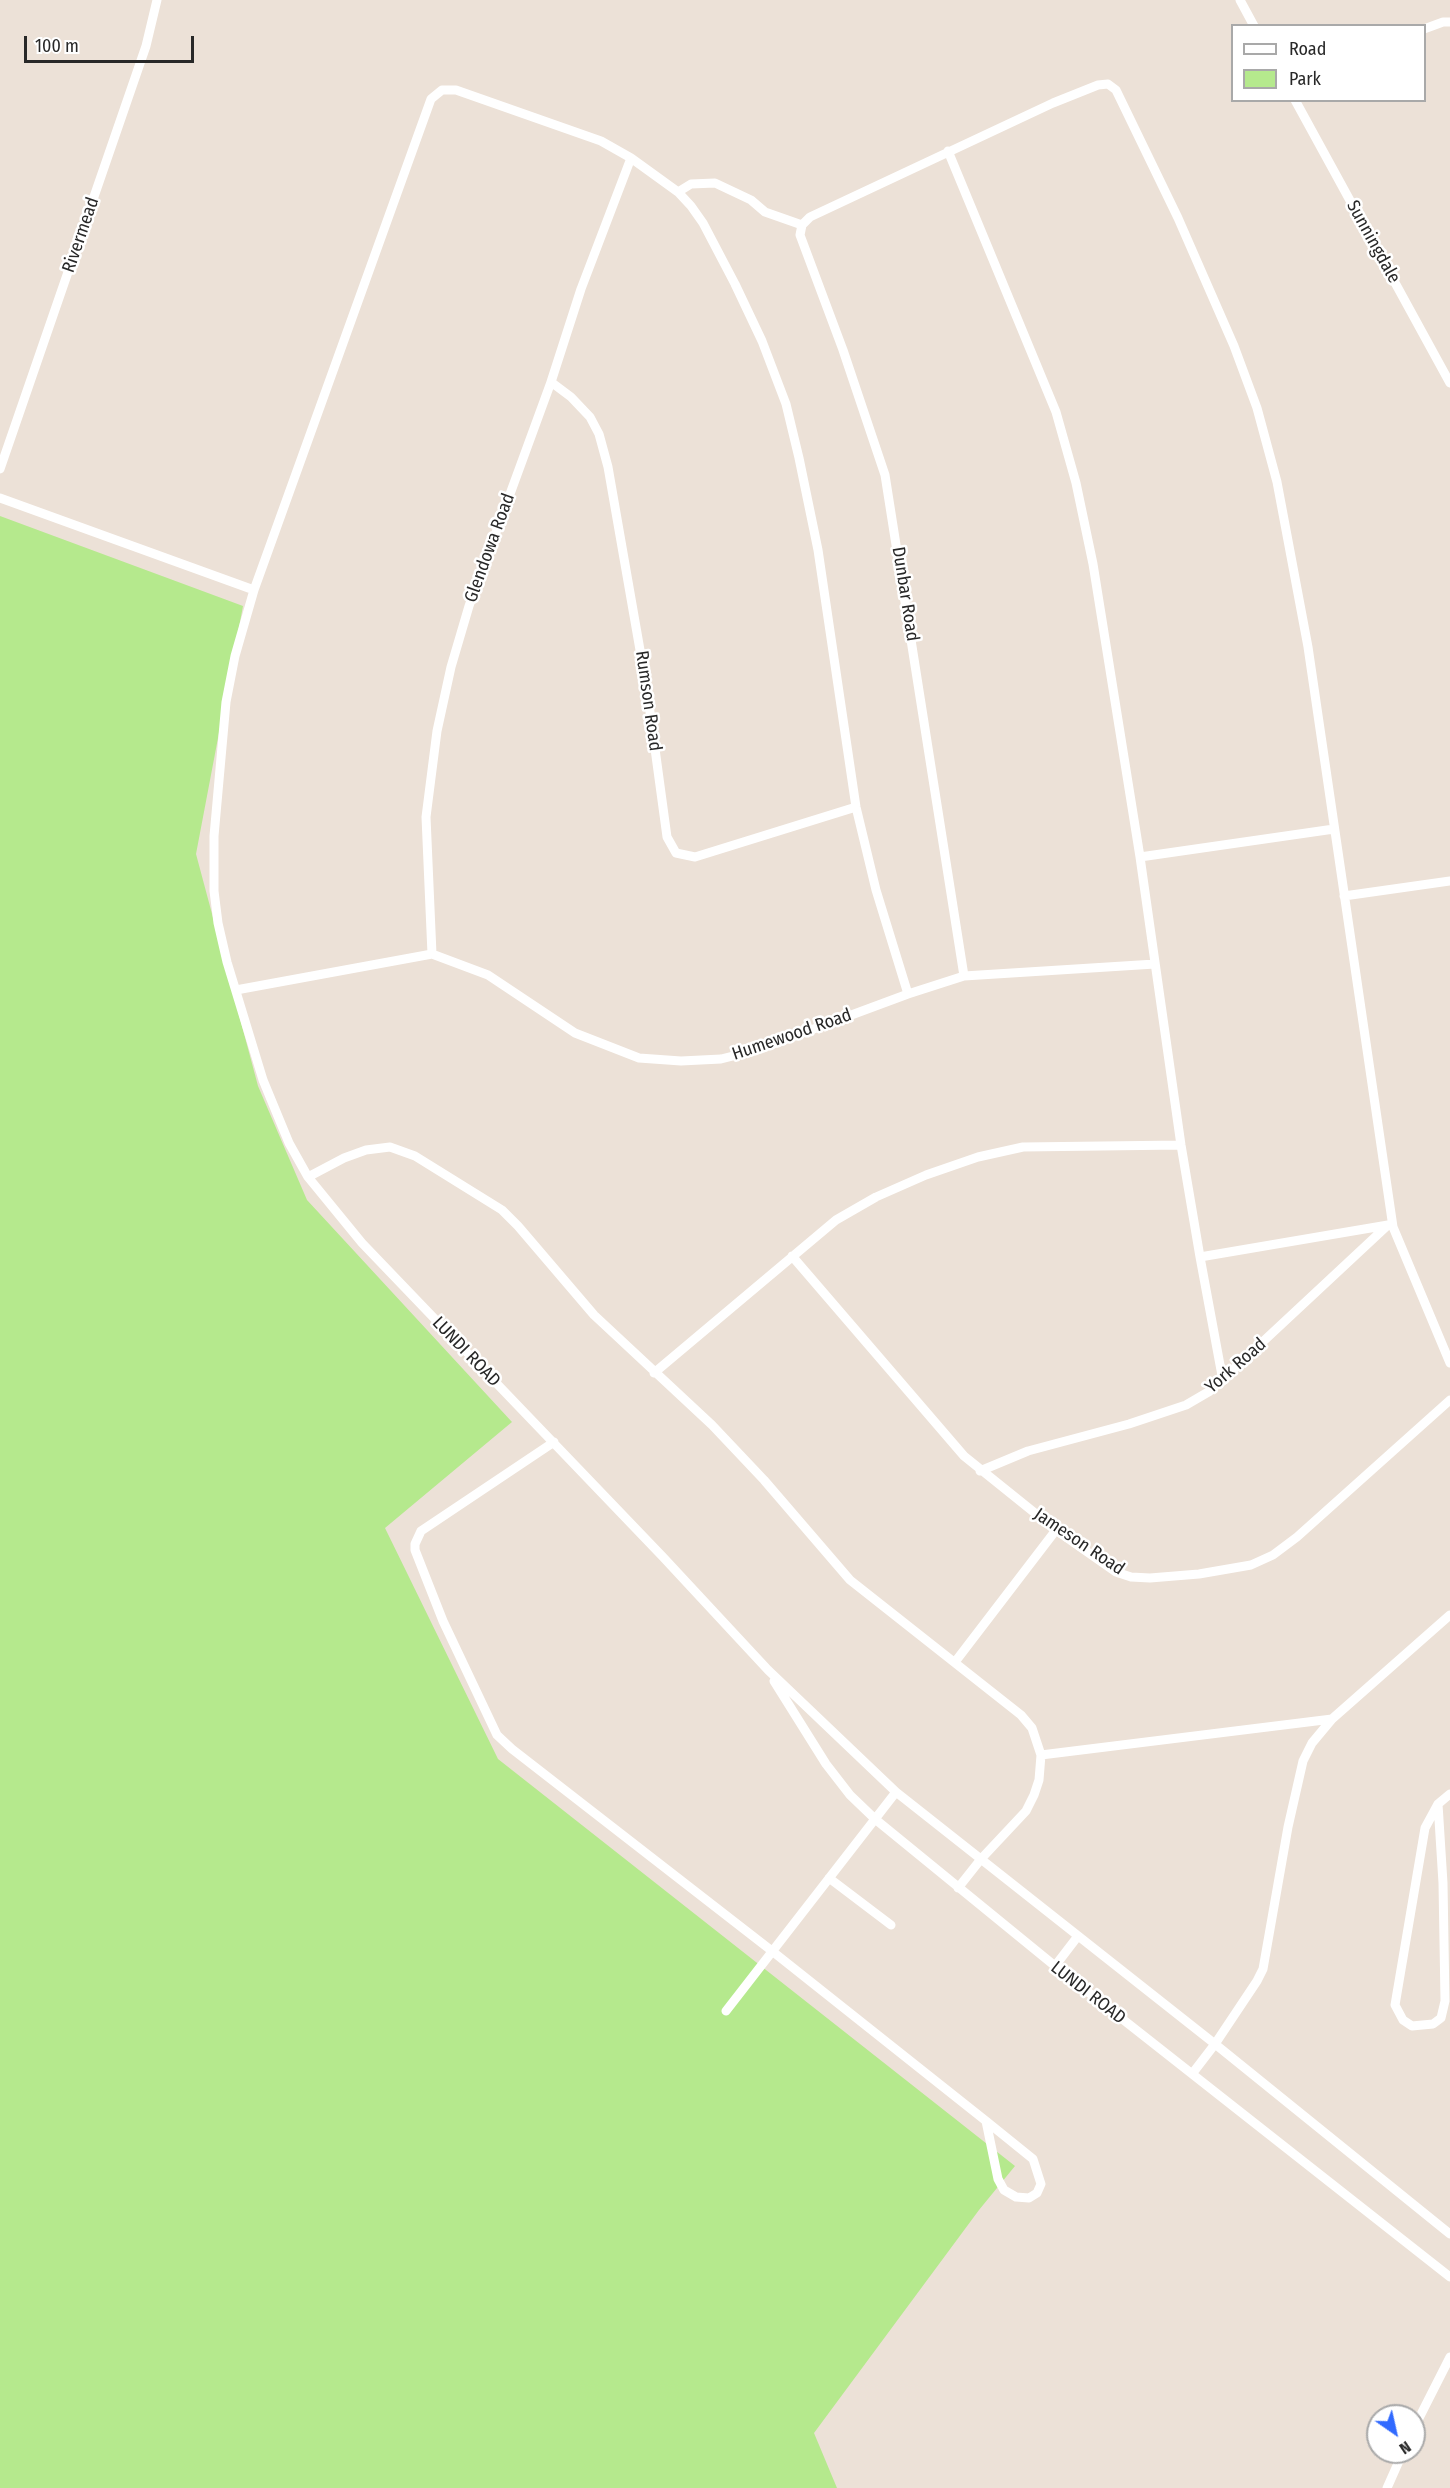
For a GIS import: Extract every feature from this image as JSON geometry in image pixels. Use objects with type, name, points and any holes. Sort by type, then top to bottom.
[{"type":"street","name":"Rivermead","points":[[0,469],[146,46],[157,0]]},
{"type":"street","points":[[1240,0],[1253,24]]},
{"type":"street","points":[[1426,29],[1443,22],[1450,22]]},
{"type":"street","points":[[678,192],[700,182],[715,183],[743,196],[765,212],[802,225],[810,217],[1053,103],[1098,85],[1108,84],[1116,90],[1178,219],[1234,346],[1257,408],[1277,482],[1308,647],[1391,1226],[1450,1364]]},
{"type":"street","name":"LUNDI ROAD","points":[[908,994],[876,890],[856,807],[818,550],[786,404],[762,341],[735,284],[703,223],[678,192],[631,158],[601,141],[456,90],[442,90],[431,99],[254,590],[235,656],[226,702],[216,796],[214,891],[218,923],[263,1080],[289,1143],[308,1177],[362,1243],[554,1442],[768,1670],[896,1792],[1215,2044],[1450,2234]]},
{"type":"street","name":"Sunningdale","points":[[1296,102],[1450,383]]},
{"type":"street","points":[[948,152],[1056,412],[1076,483],[1093,564],[1140,857],[1181,1144],[1223,1381]]},
{"type":"street","name":"Glendowa Road","points":[[432,954],[426,817],[429,780],[442,703],[469,606],[551,382],[581,289],[631,158]]},
{"type":"street","name":"Dunbar Road","points":[[802,225],[800,235],[843,350],[885,475],[964,976]]},
{"type":"street","name":"Rumson Road","points":[[551,382],[571,397],[590,417],[599,434],[608,467],[647,690],[667,837],[676,853],[695,857],[856,807]]},
{"type":"street","points":[[0,498],[254,590]]},
{"type":"street","points":[[1140,857],[1334,829]]},
{"type":"street","points":[[1344,896],[1450,881]]},
{"type":"street","points":[[236,990],[432,954]]},
{"type":"street","name":"Humewood Road","points":[[432,954],[488,975],[575,1034],[639,1058],[681,1061],[730,1057],[757,1050],[908,994],[964,976],[1155,964]]},
{"type":"street","points":[[654,1373],[836,1220],[876,1197],[926,1175],[978,1157],[1023,1147],[1181,1144]]},
{"type":"street","points":[[308,1177],[344,1158],[376,1148],[396,1149],[415,1156],[502,1210],[594,1315],[712,1425],[764,1480],[850,1580],[1021,1715],[1032,1728],[1041,1755],[1039,1780],[1034,1796],[1026,1811],[981,1858],[958,1888]]},
{"type":"street","points":[[1200,1257],[1391,1226]]},
{"type":"street","name":"York Road","points":[[980,1471],[1028,1451],[1129,1424],[1186,1405],[1223,1381],[1391,1226]]},
{"type":"street","name":"Jameson Road","points":[[792,1256],[925,1413],[980,1471],[1056,1530],[1116,1572],[1131,1577],[1150,1578],[1199,1574],[1251,1566],[1273,1555],[1297,1537],[1450,1400]]},
{"type":"street","points":[[554,1442],[421,1532],[415,1544],[415,1550],[443,1621],[490,1724],[502,1740],[772,1951],[986,2121],[1033,2159],[1041,2184],[1037,2193],[1029,2198],[1016,2197],[1004,2190],[998,2179],[986,2121]]},
{"type":"street","points":[[956,1662],[1056,1530]]},
{"type":"street","points":[[1192,2074],[1257,1982],[1263,1969],[1288,1827],[1304,1761],[1312,1743],[1332,1719],[1450,1615]]},
{"type":"street","name":"LUNDI ROAD","points":[[768,1670],[826,1764],[850,1795],[875,1819],[1055,1966],[1450,2277]]},
{"type":"street","points":[[1041,1755],[1332,1719]]},
{"type":"street","points":[[726,2011],[896,1792]]},
{"type":"street","points":[[1438,1804],[1443,1883],[1445,2001],[1441,2018],[1433,2024],[1412,2026],[1402,2020],[1395,2005],[1425,1828],[1438,1804],[1450,1794]]},
{"type":"street","points":[[829,1878],[891,1925]]},
{"type":"street","points":[[1055,1966],[1078,1936]]},
{"type":"street","points":[[1426,2404],[1450,2357]]},
{"type":"street","points":[[1388,2488],[1398,2464]]},
{"type":"green space","points":[[0,516],[243,606],[196,854],[258,1086],[307,1200],[512,1422],[385,1528],[498,1759],[1015,2166],[979,2210],[814,2433],[837,2488],[0,2488]]}]
